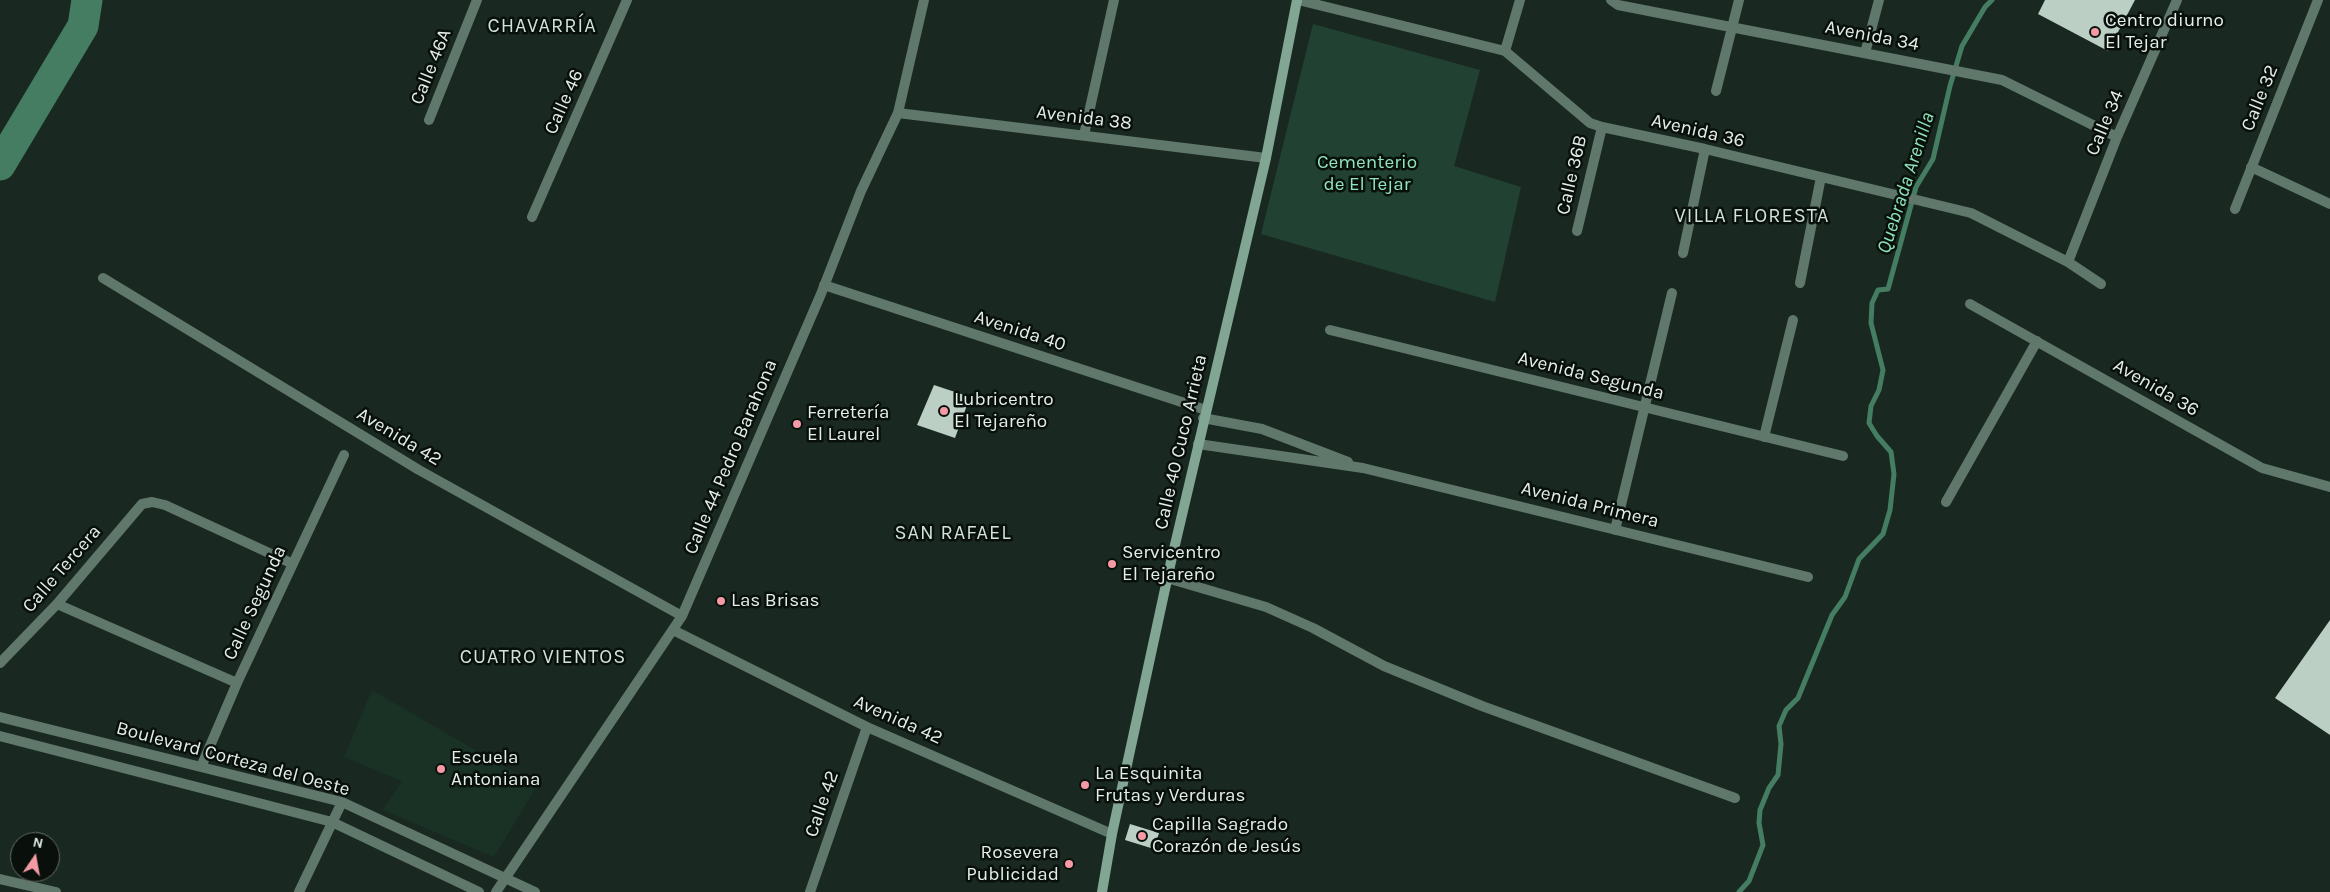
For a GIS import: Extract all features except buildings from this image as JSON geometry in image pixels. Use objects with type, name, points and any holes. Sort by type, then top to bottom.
[{"type":"main road","name":"Calle 40 Cuco Arrieta","points":[[1102,892],[1112,834],[1167,578],[1204,414],[1266,158],[1297,0]]},
{"type":"street","name":"Calle 46A","points":[[429,120],[477,0]]},
{"type":"street","name":"Calle 46","points":[[532,217],[627,0]]},
{"type":"street","name":"Calle 44 Pedro Barahona","points":[[496,892],[682,616],[824,285],[861,191],[898,113],[924,0]]},
{"type":"street","points":[[1084,135],[1114,0]]},
{"type":"street","name":"Avenida 36","points":[[1297,0],[1505,51],[1590,123],[1602,127],[1705,149],[1971,213],[2068,262],[2101,284]]},
{"type":"street","points":[[1505,51],[1520,0]]},
{"type":"street","name":"Avenida 34","points":[[1611,0],[1618,5],[2002,80],[2117,137]]},
{"type":"street","points":[[1716,91],[1739,0]]},
{"type":"street","points":[[1865,53],[1879,0]]},
{"type":"street","name":"Calle 34","points":[[2068,262],[2117,137],[2177,0]]},
{"type":"street","name":"Calle 32","points":[[2235,209],[2318,0]]},
{"type":"street","name":"Avenida 38","points":[[898,113],[1266,158]]},
{"type":"street","name":"Calle 36B","points":[[1577,231],[1602,127]]},
{"type":"street","points":[[1683,253],[1705,149]]},
{"type":"street","points":[[2251,167],[2330,204]]},
{"type":"street","points":[[1800,282],[1821,177]]},
{"type":"street","name":"Avenida 42","points":[[103,278],[419,470],[682,616]]},
{"type":"street","name":"Avenida 40","points":[[824,285],[1204,414]]},
{"type":"street","points":[[1616,530],[1672,293]]},
{"type":"street","name":"Avenida 36","points":[[1970,304],[2262,468],[2330,486]]},
{"type":"street","points":[[1764,437],[1793,320]]},
{"type":"street","name":"Avenida Segunda","points":[[1330,330],[1843,456]]},
{"type":"street","points":[[1946,502],[2037,341]]},
{"type":"street","name":"Avenida Primera","points":[[1204,414],[1262,429],[1363,468]]},
{"type":"street","name":"Avenida Primera","points":[[1198,444],[1363,468],[1808,577]]},
{"type":"street","name":"Calle Segunda","points":[[201,767],[237,683],[344,455]]},
{"type":"street","name":"Calle Tercera","points":[[0,663],[57,604],[142,504],[152,502],[165,505],[293,564]]},
{"type":"street","points":[[1167,578],[1266,607],[1314,628],[1384,666],[1482,706],[1735,798]]},
{"type":"street","points":[[57,604],[237,683]]},
{"type":"street","name":"Avenida 42","points":[[673,630],[867,727],[1112,834]]},
{"type":"street","name":"Boulevard Corteza del Oeste","points":[[0,717],[342,802],[505,880],[535,892]]},
{"type":"street","name":"Calle 42","points":[[810,892],[867,727]]},
{"type":"street","name":"Boulevard Corteza del Oeste","points":[[0,736],[332,822],[479,892]]},
{"type":"street","points":[[299,892],[342,802]]},
{"type":"street","points":[[0,878],[56,892]]},
{"type":"shaded area","name":"Escuela Antoniana","points":[[372,690],[537,786],[494,857],[383,810],[402,781],[344,757]]},
{"type":"green space","name":"Cementerio de El Tejar","points":[[1313,24],[1480,70],[1454,166],[1521,187],[1495,302],[1261,234]]},
{"type":"waterway","points":[[0,165],[83,26],[87,0]]},
{"type":"waterway","name":"Quebrada Arenilla","points":[[1739,892],[1749,881],[1763,845],[1759,823],[1760,810],[1769,788],[1778,775],[1781,744],[1779,726],[1786,710],[1798,698],[1832,615],[1845,597],[1859,559],[1883,534],[1890,510],[1894,474],[1891,452],[1869,423],[1871,406],[1879,390],[1883,370],[1871,323],[1872,303],[1878,290],[1888,289],[1916,187],[1933,159],[1950,86],[1962,46],[1985,7],[1992,0]]},
{"type":"place","name":"Centro diurno El Tejar","points":[[2095,32]]},
{"type":"place","name":"Lubricentro El Tejareño","points":[[944,411]]},
{"type":"place","name":"Ferretería El Laurel","points":[[797,424]]},
{"type":"place","name":"Servicentro El Tejareño","points":[[1112,564]]},
{"type":"place","name":"Las Brisas","points":[[721,601]]},
{"type":"place","name":"Escuela Antoniana","points":[[441,769]]},
{"type":"place","name":"La Esquinita Frutas y Verduras","points":[[1085,785]]},
{"type":"place","name":"Capilla Sagrado Corazón de Jesús","points":[[1142,836]]},
{"type":"place","name":"Rosevera Publicidad","points":[[1069,864]]},
{"type":"district","name":"CHAVARRÍA","points":[[542,26]]},
{"type":"district","name":"VILLA FLORESTA","points":[[1752,216]]},
{"type":"district","name":"SAN RAFAEL","points":[[953,533]]},
{"type":"district","name":"CUATRO VIENTOS","points":[[543,657]]}]
